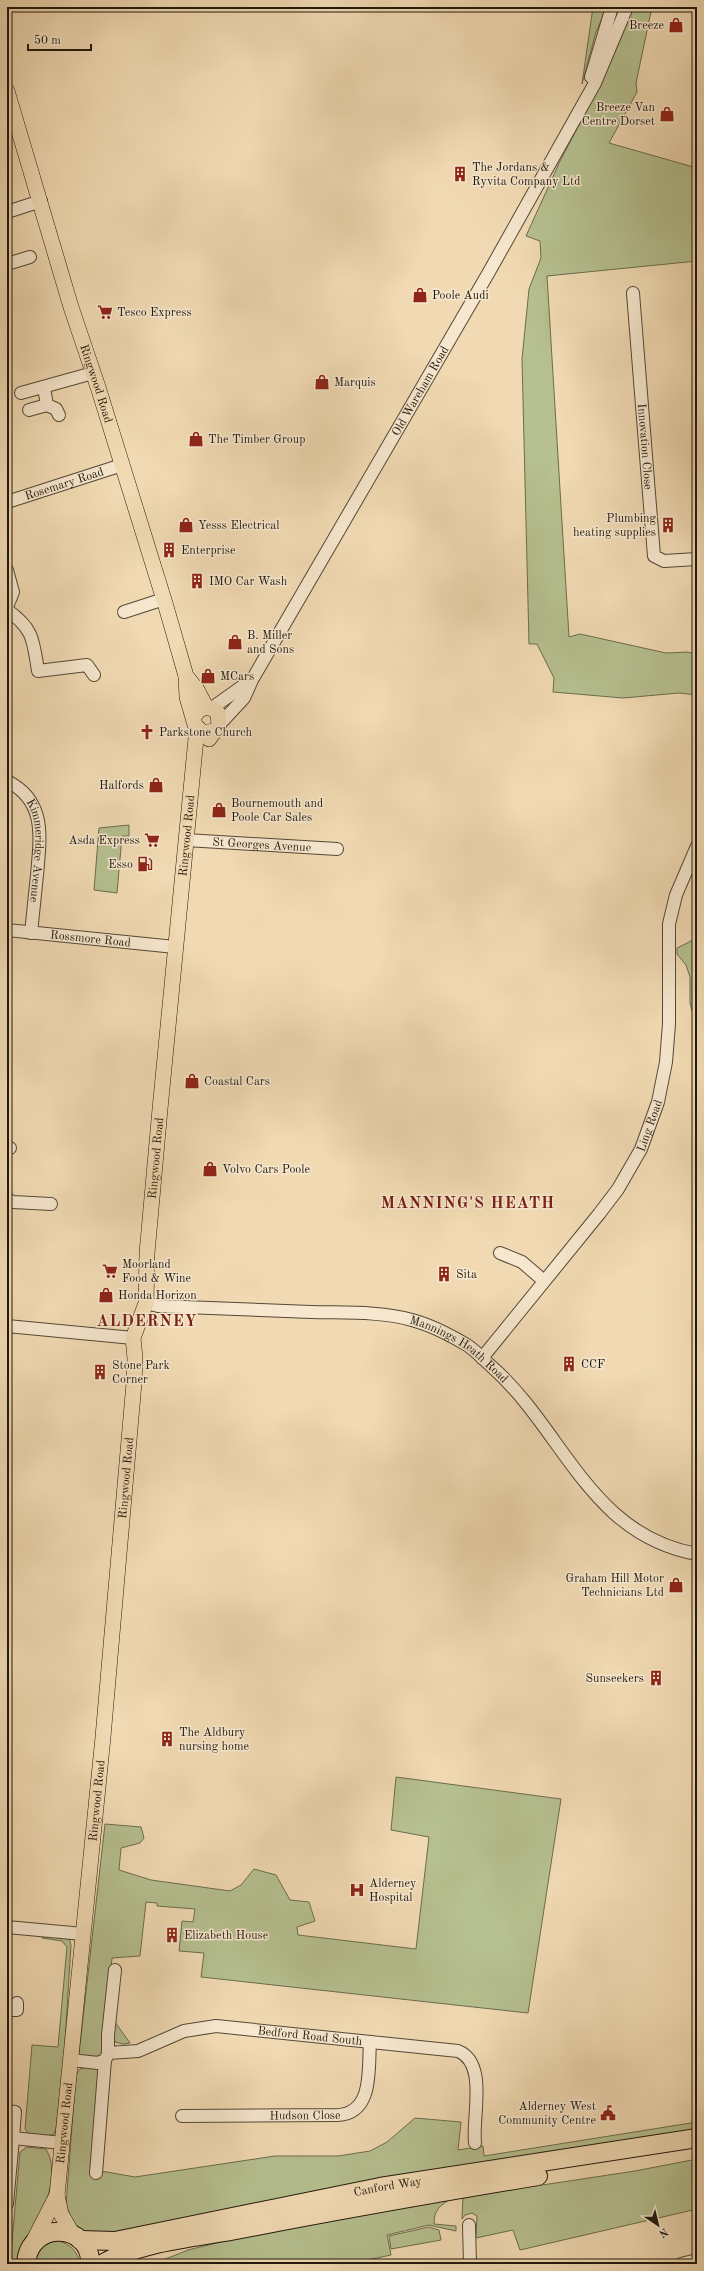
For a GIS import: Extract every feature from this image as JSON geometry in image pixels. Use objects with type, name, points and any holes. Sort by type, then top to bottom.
[{"type":"highway","name":"Canford Way","points":[[32,2244],[40,2236],[51,2232],[62,2231],[77,2237],[115,2241],[240,2214],[380,2187],[697,2138]]},
{"type":"highway","name":"Canford Way","points":[[102,2264],[123,2254],[264,2224],[391,2200],[697,2150]]},
{"type":"highway","points":[[77,2237],[87,2250],[90,2264]]},
{"type":"highway","points":[[26,2264],[27,2253],[32,2244]]},
{"type":"main road","name":"Ringwood Road","points":[[7,91],[70,307],[93,373],[164,599],[186,676],[187,697],[195,723],[193,763],[148,1245],[146,1303],[133,1338],[135,1358],[103,1742],[57,2195],[61,2214],[77,2237]]},
{"type":"main road","name":"Ringwood Road","points":[[186,676],[209,708]]},
{"type":"main road","points":[[209,708],[218,713],[216,728],[207,733],[195,723],[198,710],[209,708]]},
{"type":"main road","name":"Ringwood Road","points":[[193,763],[216,728]]},
{"type":"main road","name":"Ringwood Road","points":[[32,2244],[57,2195]]},
{"type":"street","name":"Old Wareham Road","points":[[586,100],[598,51],[612,7]]},
{"type":"street","name":"Old Wareham Road","points":[[216,728],[244,698],[252,680],[486,279],[595,83],[627,7]]},
{"type":"street","points":[[7,212],[40,201]]},
{"type":"street","points":[[7,264],[30,257]]},
{"type":"street","name":"Innovation Close","points":[[633,293],[654,556],[664,561],[697,560]]},
{"type":"street","points":[[21,393],[44,388],[93,373]]},
{"type":"street","points":[[44,388],[47,405]]},
{"type":"street","points":[[29,410],[47,405],[56,409],[59,415]]},
{"type":"street","name":"Rosemary Road","points":[[7,502],[122,465]]},
{"type":"street","points":[[7,570],[13,592],[7,607]]},
{"type":"street","points":[[124,612],[164,599]]},
{"type":"street","points":[[7,610],[26,625],[32,635],[38,671],[87,665],[94,675]]},
{"type":"street","name":"Old Wareham Road","points":[[209,708],[252,680]]},
{"type":"street","name":"Kimmeridge Avenue","points":[[7,781],[28,797],[33,806],[40,827],[31,933]]},
{"type":"street","name":"St Georges Avenue","points":[[186,840],[337,849]]},
{"type":"street","name":"Ling Road","points":[[482,1358],[618,1189],[641,1149],[649,1129],[663,1081],[668,1044],[669,924],[676,895],[697,846]]},
{"type":"street","name":"Rossmore Road","points":[[7,930],[175,947]]},
{"type":"street","points":[[7,1199],[13,1202],[51,1204]]},
{"type":"street","points":[[500,1253],[522,1262],[544,1281]]},
{"type":"street","name":"Mannings Heath Road","points":[[146,1303],[158,1306],[348,1313],[396,1317],[427,1325],[468,1346],[500,1374],[526,1402],[583,1481],[619,1518],[633,1530],[653,1540],[697,1554]]},
{"type":"street","points":[[7,1326],[133,1338]]},
{"type":"street","points":[[7,1927],[83,1934]]},
{"type":"street","points":[[96,2173],[115,1970]]},
{"type":"street","name":"Bedford Road South","points":[[71,2060],[98,2063],[106,2056],[138,2052],[184,2031],[216,2026],[458,2051],[470,2059],[476,2070],[473,2128],[475,2142]]},
{"type":"street","name":"Hudson Close","points":[[182,2115],[338,2115],[351,2113],[361,2105],[365,2096],[370,2042]]},
{"type":"street","points":[[7,2204],[12,2138],[11,2112]]},
{"type":"street","points":[[12,2138],[62,2143]]},
{"type":"street","points":[[469,2225],[470,2264]]},
{"type":"street","points":[[681,2264],[697,2260]]},
{"type":"green space","points":[[593,7],[607,7],[596,32],[582,84]]},
{"type":"green space","points":[[633,7],[652,7],[636,83],[637,92],[609,143],[697,168],[697,261],[547,276],[569,637],[580,634],[666,653],[687,652],[697,654],[697,695],[679,693],[623,698],[553,692],[554,678],[537,644],[529,644],[522,359],[529,289],[541,258],[540,241],[526,236],[560,161],[597,91]]},
{"type":"green space","points":[[129,825],[129,836],[122,836],[117,893],[94,890],[99,828]]},
{"type":"green space","points":[[697,938],[697,1031],[690,1003],[690,977],[686,965],[677,954],[677,948]]},
{"type":"green space","points":[[396,1777],[561,1799],[528,2013],[201,1977],[204,1953],[179,1951],[182,1921],[193,1922],[195,1909],[157,1906],[157,1903],[146,1902],[140,1956],[112,1958],[103,2056],[91,2058],[79,2054],[105,1824],[141,1827],[144,1838],[140,1843],[121,1848],[119,1870],[151,1880],[230,1891],[241,1885],[254,1869],[276,1875],[290,1900],[309,1902],[315,1921],[297,1927],[298,1935],[416,1949],[429,1837],[391,1830]]},
{"type":"green space","points":[[42,1935],[69,1938],[71,1945],[64,2057],[56,2128],[54,2134],[47,2136],[29,2134],[25,2129],[32,2045],[58,2047],[67,1947],[62,1941],[42,1938]]},
{"type":"green space","points":[[115,2022],[130,2043],[123,2044],[115,2042],[113,2031]]},
{"type":"green space","points":[[86,2067],[99,2068],[101,2171],[135,2177],[275,2156],[338,2156],[370,2151],[387,2142],[415,2118],[461,2122],[458,2150],[483,2146],[484,2156],[697,2122],[697,2134],[138,2230],[87,2234],[71,2221],[66,2204],[76,2075],[80,2069]]},
{"type":"green space","points":[[27,2147],[46,2149],[51,2162],[52,2176],[49,2191],[38,2223],[19,2264],[10,2264],[20,2152]]},
{"type":"green space","points":[[697,2159],[697,2209],[520,2250],[513,2230],[476,2238],[477,2216],[472,2213],[465,2215],[462,2219],[463,2197],[635,2171]]},
{"type":"green space","points":[[452,2198],[438,2208],[434,2219],[434,2224],[456,2226],[456,2231],[429,2225],[387,2235],[391,2255],[348,2264],[153,2264],[188,2250],[253,2234]]},
{"type":"green space","points":[[429,2227],[439,2230],[441,2240],[391,2249],[389,2236]]},
{"type":"green space","points":[[57,2240],[66,2244],[75,2252],[79,2259],[79,2264],[31,2264],[42,2244]]},
{"type":"place","name":"Breeze","points":[[676,25]]},
{"type":"place","name":"Breeze Van Centre Dorset","points":[[667,114]]},
{"type":"place","name":"The Jordans & Ryvita Company Ltd","points":[[460,174]]},
{"type":"place","name":"Poole Audi","points":[[420,295]]},
{"type":"place","name":"Tesco Express","points":[[105,312]]},
{"type":"place","name":"Marquis","points":[[322,382]]},
{"type":"place","name":"The Timber Group","points":[[196,439]]},
{"type":"place","name":"Yesss Electrical","points":[[186,525]]},
{"type":"place","name":"Plumbing heating supplies","points":[[668,525]]},
{"type":"place","name":"Enterprise","points":[[169,550]]},
{"type":"place","name":"IMO Car Wash","points":[[197,581]]},
{"type":"place","name":"B. Miller and Sons","points":[[235,642]]},
{"type":"place","name":"MCars","points":[[208,676]]},
{"type":"place","name":"Parkstone Church","points":[[147,732]]},
{"type":"place","name":"Halfords","points":[[156,785]]},
{"type":"place","name":"Bournemouth and Poole Car Sales","points":[[219,810]]},
{"type":"place","name":"Asda Express","points":[[152,840]]},
{"type":"place","name":"Esso","points":[[145,864]]},
{"type":"place","name":"Coastal Cars","points":[[192,1081]]},
{"type":"place","name":"Volvo Cars Poole","points":[[210,1169]]},
{"type":"place","name":"Moorland Food & Wine","points":[[110,1271]]},
{"type":"place","name":"Sita","points":[[444,1274]]},
{"type":"place","name":"Honda Horizon","points":[[106,1295]]},
{"type":"place","name":"CCF","points":[[569,1364]]},
{"type":"place","name":"Stone Park Corner","points":[[100,1372]]},
{"type":"place","name":"Graham Hill Motor Technicians Ltd","points":[[676,1585]]},
{"type":"place","name":"Sunseekers","points":[[656,1678]]},
{"type":"place","name":"The Aldbury nursing home","points":[[167,1739]]},
{"type":"place","name":"Alderney Hospital","points":[[357,1890]]},
{"type":"place","name":"Elizabeth House","points":[[172,1935]]},
{"type":"place","name":"Alderney West Community Centre","points":[[608,2113]]},
{"type":"district","name":"MANNING'S HEATH","points":[[468,1202]]},
{"type":"district","name":"ALDERNEY","points":[[147,1320]]}]
